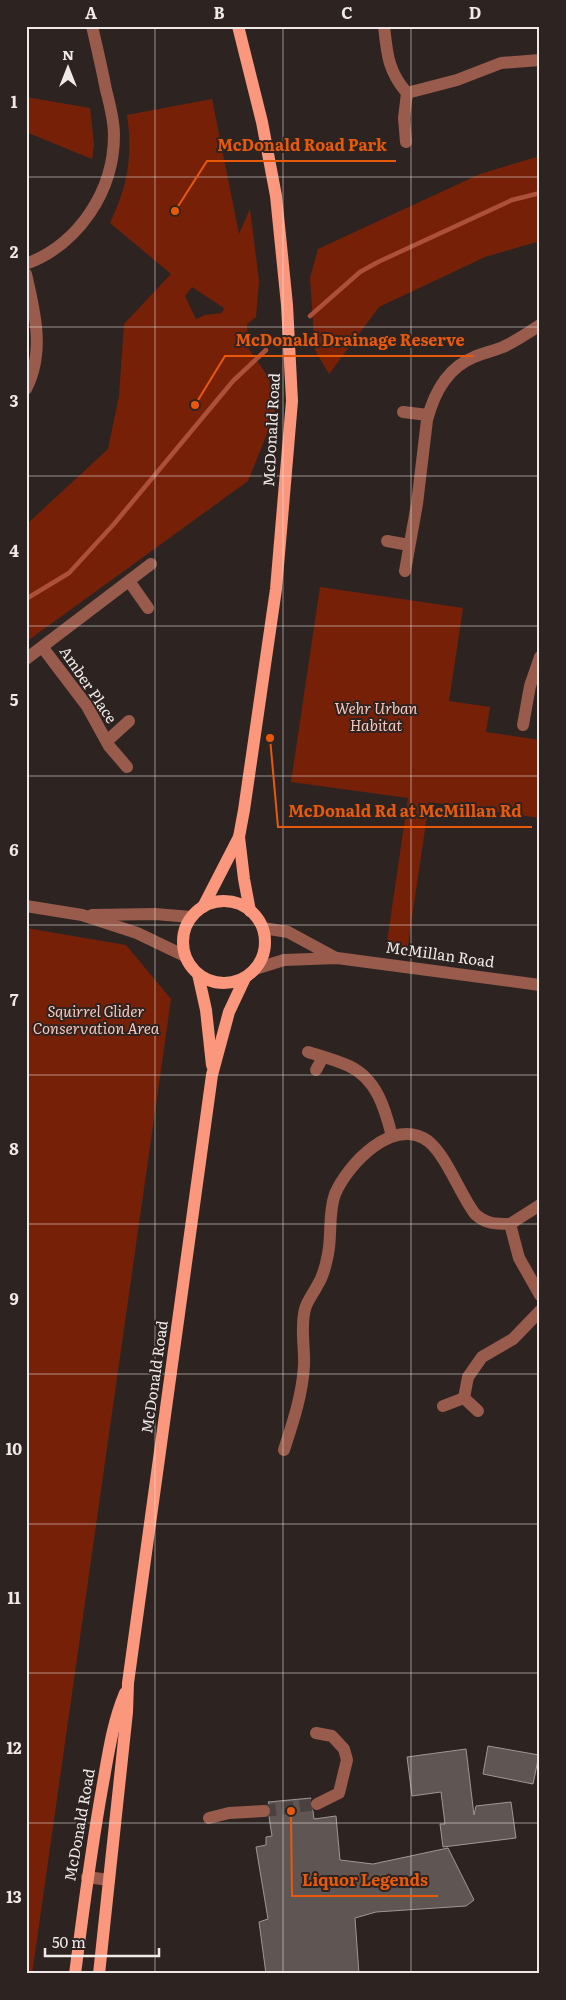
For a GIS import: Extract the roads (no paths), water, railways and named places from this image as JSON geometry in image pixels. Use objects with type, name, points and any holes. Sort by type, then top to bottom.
[{"type":"main road","name":"McDonald Road","points":[[238,26],[251,73],[272,175],[280,229],[291,367],[291,410],[276,589],[239,837],[250,911]]},
{"type":"main road","name":"McDonald Road","points":[[203,907],[239,837]]},
{"type":"main road","points":[[227,901],[240,904],[250,911],[263,928],[265,942],[263,956],[255,969],[245,978],[221,983],[208,981],[190,966],[182,943],[184,929],[191,917],[203,907],[215,902],[227,901]]},
{"type":"main road","name":"McDonald Road","points":[[198,974],[206,1010],[212,1075]]},
{"type":"main road","name":"McDonald Road","points":[[98,1974],[127,1712],[128,1683],[212,1075],[229,1012],[245,978]]},
{"type":"main road","name":"McDonald Road","points":[[75,1974],[87,1878],[117,1712],[128,1683]]},
{"type":"street","points":[[26,264],[44,255],[73,233],[87,219],[99,200],[113,159],[114,126],[92,26]]},
{"type":"street","points":[[384,26],[390,67],[396,80],[407,93],[404,118],[406,142]]},
{"type":"street","points":[[407,93],[457,80],[501,63],[540,60]]},
{"type":"street","points":[[26,274],[38,340],[36,360],[26,389]]},
{"type":"street","points":[[405,571],[408,545],[417,504],[428,415],[439,389],[447,376],[460,365],[473,357],[505,346],[540,326]]},
{"type":"street","points":[[403,412],[428,415]]},
{"type":"street","points":[[387,541],[408,545]]},
{"type":"street","points":[[26,659],[152,564]]},
{"type":"street","points":[[129,581],[148,608]]},
{"type":"street","name":"Amber Place","points":[[43,648],[87,706],[106,742],[127,767]]},
{"type":"street","points":[[523,725],[530,686],[540,656]]},
{"type":"street","name":"Amber Place","points":[[106,742],[129,721]]},
{"type":"street","points":[[26,906],[82,916],[137,933],[185,956]]},
{"type":"street","points":[[82,916],[155,914],[191,917]]},
{"type":"street","name":"McMillan Road","points":[[263,928],[288,932],[336,958]]},
{"type":"street","name":"McMillan Road","points":[[255,969],[284,960],[336,958],[540,985]]},
{"type":"street","points":[[308,1052],[350,1066],[363,1075],[376,1090],[383,1104],[392,1136]]},
{"type":"street","points":[[316,1070],[323,1057]]},
{"type":"street","points":[[284,1450],[298,1409],[302,1385],[305,1308],[318,1285],[326,1262],[331,1211],[335,1196],[343,1179],[354,1164],[384,1139],[397,1134],[412,1134],[427,1141],[438,1151],[475,1214],[484,1222],[510,1224],[540,1205]]},
{"type":"street","points":[[510,1224],[519,1258],[540,1295]]},
{"type":"street","points":[[464,1398],[468,1377],[482,1357],[513,1339],[540,1310]]},
{"type":"street","points":[[442,1406],[464,1398]]},
{"type":"street","points":[[464,1398],[478,1411]]},
{"type":"street","points":[[316,1733],[332,1736],[344,1749],[347,1760],[339,1793],[317,1804]]},
{"type":"street","points":[[209,1818],[229,1813],[264,1811]]},
{"type":"street","points":[[87,1878],[109,1880]]},
{"type":"waterway","points":[[310,316],[360,272],[378,262],[512,200],[540,193]]},
{"type":"waterway","points":[[26,599],[69,573],[114,524],[233,381],[266,350]]},
{"type":"tunnel","points":[[264,1811],[317,1804]]},
{"type":"place","name":"McDonald Road Park","points":[[175,211]]},
{"type":"place","name":"McDonald Drainage Reserve","points":[[195,405]]},
{"type":"place","name":"McDonald Rd at McMillan Rd","points":[[270,738]]},
{"type":"place","name":"Liquor Legends","points":[[291,1811]]},
{"type":"park label","name":"Wehr Urban Habitat","points":[[376,718]]},
{"type":"park label","name":"Squirrel Glider Conservation Area","points":[[96,1020]]}]
